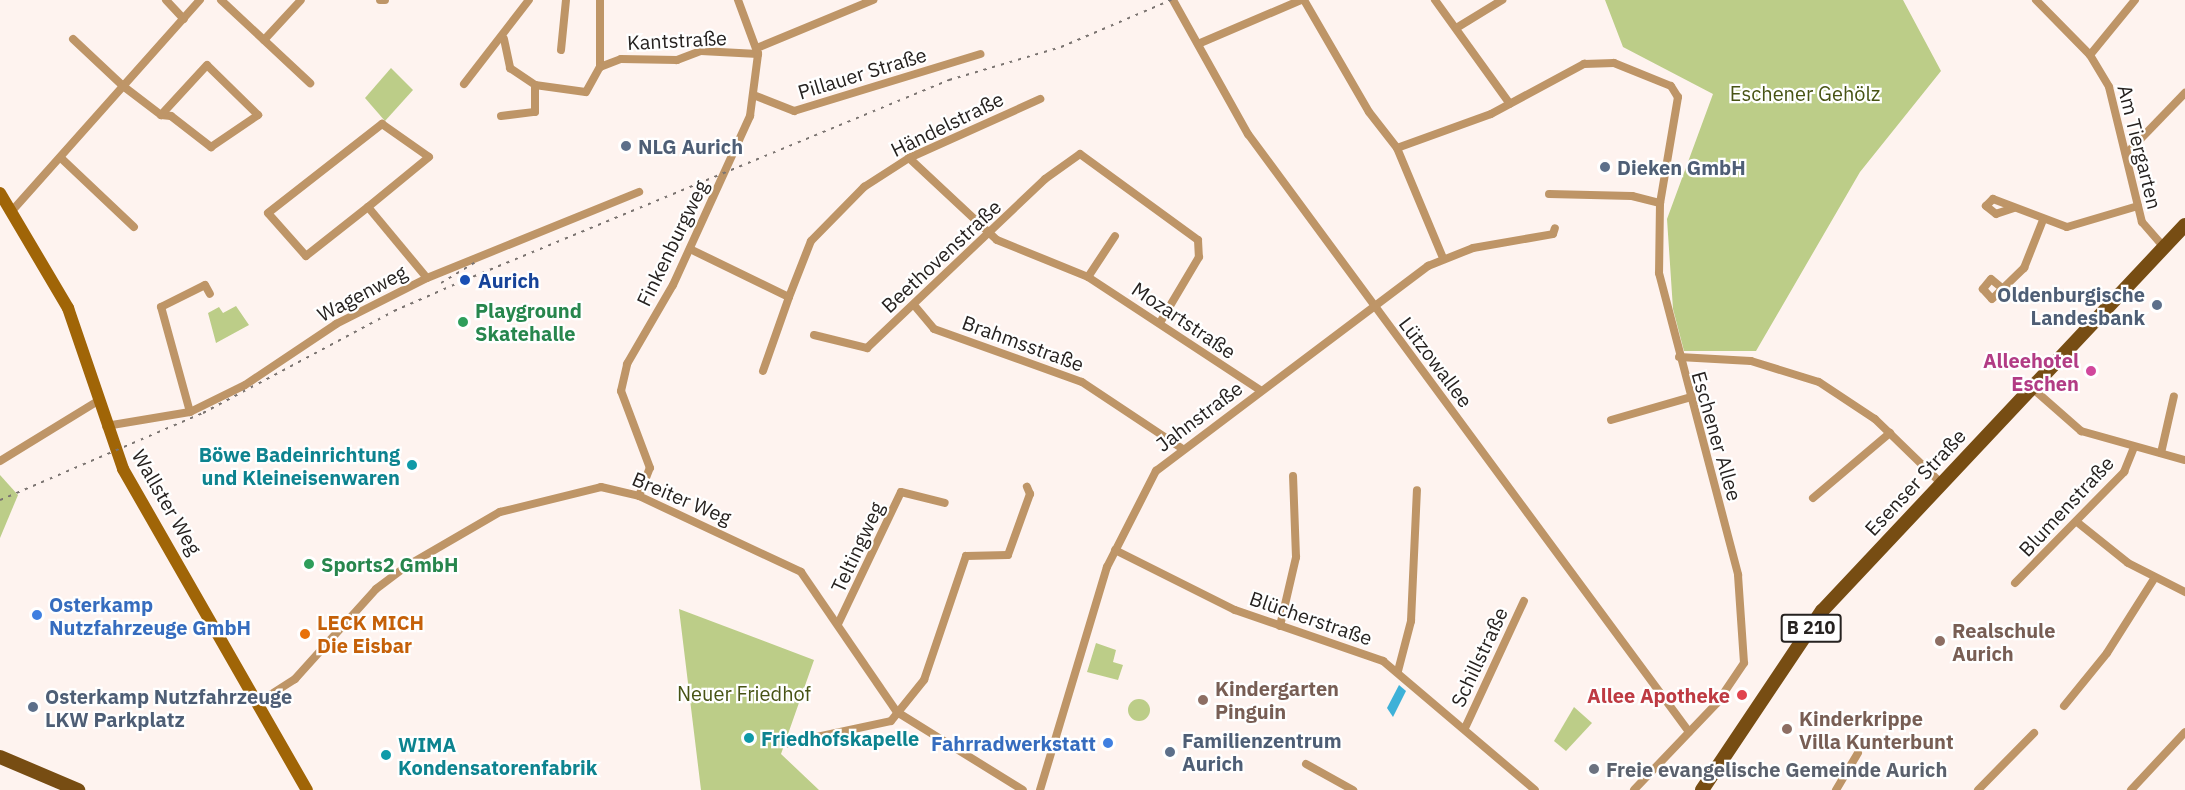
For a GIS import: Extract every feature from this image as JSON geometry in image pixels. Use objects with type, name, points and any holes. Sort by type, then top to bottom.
[{"type":"main road","name":"Esenser Straße","points":[[1702,790],[1822,611],[2185,225]]},
{"type":"main road","points":[[0,757],[78,790]]},
{"type":"street","points":[[166,0],[184,19]]},
{"type":"street","points":[[11,212],[62,159],[200,0]]},
{"type":"street","points":[[221,0],[310,83]]},
{"type":"street","points":[[264,40],[301,0]]},
{"type":"street","points":[[380,0],[386,0]]},
{"type":"street","points":[[464,84],[504,39],[529,0]]},
{"type":"street","points":[[561,50],[567,0]]},
{"type":"street","name":"Kantstraße","points":[[600,0],[600,67],[621,59],[677,60],[701,51],[757,51]]},
{"type":"street","name":"Finkenburgweg","points":[[639,496],[650,468],[621,391],[627,364],[690,249],[756,96],[757,51],[738,0]]},
{"type":"street","points":[[757,51],[873,0]]},
{"type":"street","name":"Lützowallee","points":[[1173,0],[1248,134],[1689,732]]},
{"type":"street","points":[[1198,44],[1303,0],[1369,112],[1397,148],[1443,258]]},
{"type":"street","points":[[1435,0],[1458,27],[1510,104]]},
{"type":"street","points":[[1458,27],[1502,0]]},
{"type":"street","name":"Am Tiergarten","points":[[2036,0],[2090,55],[2113,97],[2138,206],[2147,231],[2164,247]]},
{"type":"street","points":[[2090,55],[2135,0]]},
{"type":"street","points":[[73,39],[123,86],[161,115],[211,147],[258,115],[207,65],[161,115]]},
{"type":"street","points":[[504,39],[510,68],[535,85],[586,92],[600,67]]},
{"type":"street","name":"Pillauer Straße","points":[[756,96],[794,111],[980,54]]},
{"type":"street","name":"Eschener Allee","points":[[1397,148],[1510,104],[1584,63],[1602,61],[1671,86],[1677,111],[1660,203],[1659,273],[1679,357],[1738,575],[1744,656],[1739,677],[1689,732]]},
{"type":"street","points":[[501,116],[535,112],[535,85]]},
{"type":"street","points":[[2126,154],[2185,93]]},
{"type":"street","name":"Händelstraße","points":[[763,371],[811,241],[864,188],[909,158],[1040,99]]},
{"type":"street","points":[[382,124],[429,157],[368,207],[306,256],[268,213],[382,124]]},
{"type":"street","name":"Beethovenstraße","points":[[814,335],[867,348],[1057,168],[1080,154],[1198,240],[1199,257],[1161,321]]},
{"type":"street","name":"Mozartstraße","points":[[909,158],[989,234],[1088,278],[1161,321],[1260,390]]},
{"type":"street","points":[[62,159],[134,227]]},
{"type":"street","name":"Wagenweg","points":[[106,426],[190,412],[244,385],[336,324],[427,278],[639,192]]},
{"type":"street","name":"Wallster Weg","points":[[0,193],[68,308],[106,426],[133,488],[259,702],[307,790]]},
{"type":"street","points":[[1549,194],[1632,196],[1660,203]]},
{"type":"street","points":[[2014,208],[2043,220],[2078,226],[2138,206]]},
{"type":"street","points":[[368,207],[427,278]]},
{"type":"street","points":[[2002,288],[2024,268],[2043,220]]},
{"type":"street","name":"Jahnstraße","points":[[1040,790],[1115,550],[1151,476],[1183,448],[1260,390],[1373,306],[1443,258],[1510,239],[1553,234],[1555,228]]},
{"type":"street","points":[[1088,278],[1115,236]]},
{"type":"street","points":[[690,249],[789,297]]},
{"type":"street","points":[[190,412],[161,307],[205,285],[210,294]]},
{"type":"street","name":"Brahmsstraße","points":[[914,305],[934,329],[1082,382],[1183,448]]},
{"type":"street","points":[[1679,357],[1751,361],[1819,382],[1890,433],[1941,483]]},
{"type":"street","points":[[2031,387],[2081,431],[2185,460]]},
{"type":"street","points":[[2161,453],[2174,396]]},
{"type":"street","points":[[1611,420],[1691,397]]},
{"type":"street","points":[[0,461],[98,400]]},
{"type":"street","points":[[1813,498],[1890,433]]},
{"type":"street","name":"Blumenstraße","points":[[2015,583],[2124,472],[2134,447]]},
{"type":"street","points":[[1280,626],[1296,556],[1293,476]]},
{"type":"street","name":"Breiter Weg","points":[[259,702],[295,679],[376,589],[474,526],[528,501],[601,487],[639,496],[788,563],[814,585],[870,681],[897,712],[1023,790]]},
{"type":"street","points":[[784,744],[891,721],[924,680],[966,556],[1008,555],[1030,494],[1027,487]]},
{"type":"street","points":[[1398,671],[1410,630],[1417,490]]},
{"type":"street","name":"Teltingweg","points":[[838,624],[901,492],[945,503]]},
{"type":"street","points":[[2077,522],[2154,579],[2185,592]]},
{"type":"street","name":"Blücherstraße","points":[[1115,550],[1181,585],[1280,626],[1362,651],[1398,671],[1535,790]]},
{"type":"street","points":[[2064,706],[2154,579]]},
{"type":"street","name":"Schillstraße","points":[[1465,728],[1524,601]]},
{"type":"street","points":[[1634,790],[1689,732]]},
{"type":"street","points":[[2131,790],[2185,732]]},
{"type":"street","points":[[1978,790],[2034,733]]},
{"type":"street","points":[[1836,790],[1858,753]]},
{"type":"street","points":[[1306,765],[1353,790]]},
{"type":"green space","name":"Eschener Gehölz","points":[[1605,0],[1903,0],[1941,71],[1860,172],[1756,351],[1684,351],[1673,309],[1667,219],[1713,94],[1623,47]]},
{"type":"green space","points":[[391,68],[413,90],[385,121],[365,98]]},
{"type":"green space","points":[[236,306],[249,325],[216,343],[208,313],[219,307],[223,313]]},
{"type":"green space","points":[[0,475],[18,495],[0,538]]},
{"type":"green space","name":"Neuer Friedhof","points":[[679,609],[814,660],[781,754],[819,790],[701,790]]},
{"type":"green space","points":[[1096,643],[1116,650],[1113,662],[1123,665],[1118,680],[1087,672]]},
{"type":"green space","points":[[1139,699],[1147,702],[1150,710],[1147,718],[1139,721],[1131,718],[1128,710],[1131,702]]},
{"type":"green space","points":[[1574,707],[1592,723],[1566,751],[1554,741]]},
{"type":"water","points":[[1399,685],[1406,691],[1393,717],[1387,708]]},
{"type":"railway","points":[[0,500],[203,413],[394,311],[465,280],[949,80],[1061,47],[1171,0]]},
{"type":"railway","points":[[441,283],[479,260]]},
{"type":"place","name":"NLG Aurich","points":[[626,146]]},
{"type":"place","name":"Dieken GmbH","points":[[1605,167]]},
{"type":"place","name":"Aurich","points":[[465,280]]},
{"type":"place","name":"Oldenburgische Landesbank","points":[[2157,305]]},
{"type":"place","name":"Playground Skatehalle","points":[[463,322]]},
{"type":"place","name":"Alleehotel Eschen","points":[[2091,371]]},
{"type":"place","name":"Böwe Badeinrichtung und Kleineisenwaren","points":[[412,465]]},
{"type":"place","name":"Sports2 GmbH","points":[[309,564]]},
{"type":"place","name":"Osterkamp Nutzfahrzeuge GmbH","points":[[37,615]]},
{"type":"place","name":"LECK MICH Die Eisbar","points":[[305,634]]},
{"type":"place","name":"Realschule Aurich","points":[[1940,641]]},
{"type":"place","name":"Allee Apotheke","points":[[1742,695]]},
{"type":"place","name":"Kindergarten Pinguin","points":[[1203,700]]},
{"type":"place","name":"Osterkamp Nutzfahrzeuge LKW Parkplatz","points":[[33,707]]},
{"type":"place","name":"Kinderkrippe Villa Kunterbunt","points":[[1787,729]]},
{"type":"place","name":"Friedhofskapelle","points":[[749,738]]},
{"type":"place","name":"Fahrradwerkstatt","points":[[1108,743]]},
{"type":"place","name":"Familienzentrum Aurich","points":[[1170,752]]},
{"type":"place","name":"WIMA Kondensatorenfabrik","points":[[386,755]]},
{"type":"place","name":"Freie evangelische Gemeinde Aurich","points":[[1594,769]]}]
